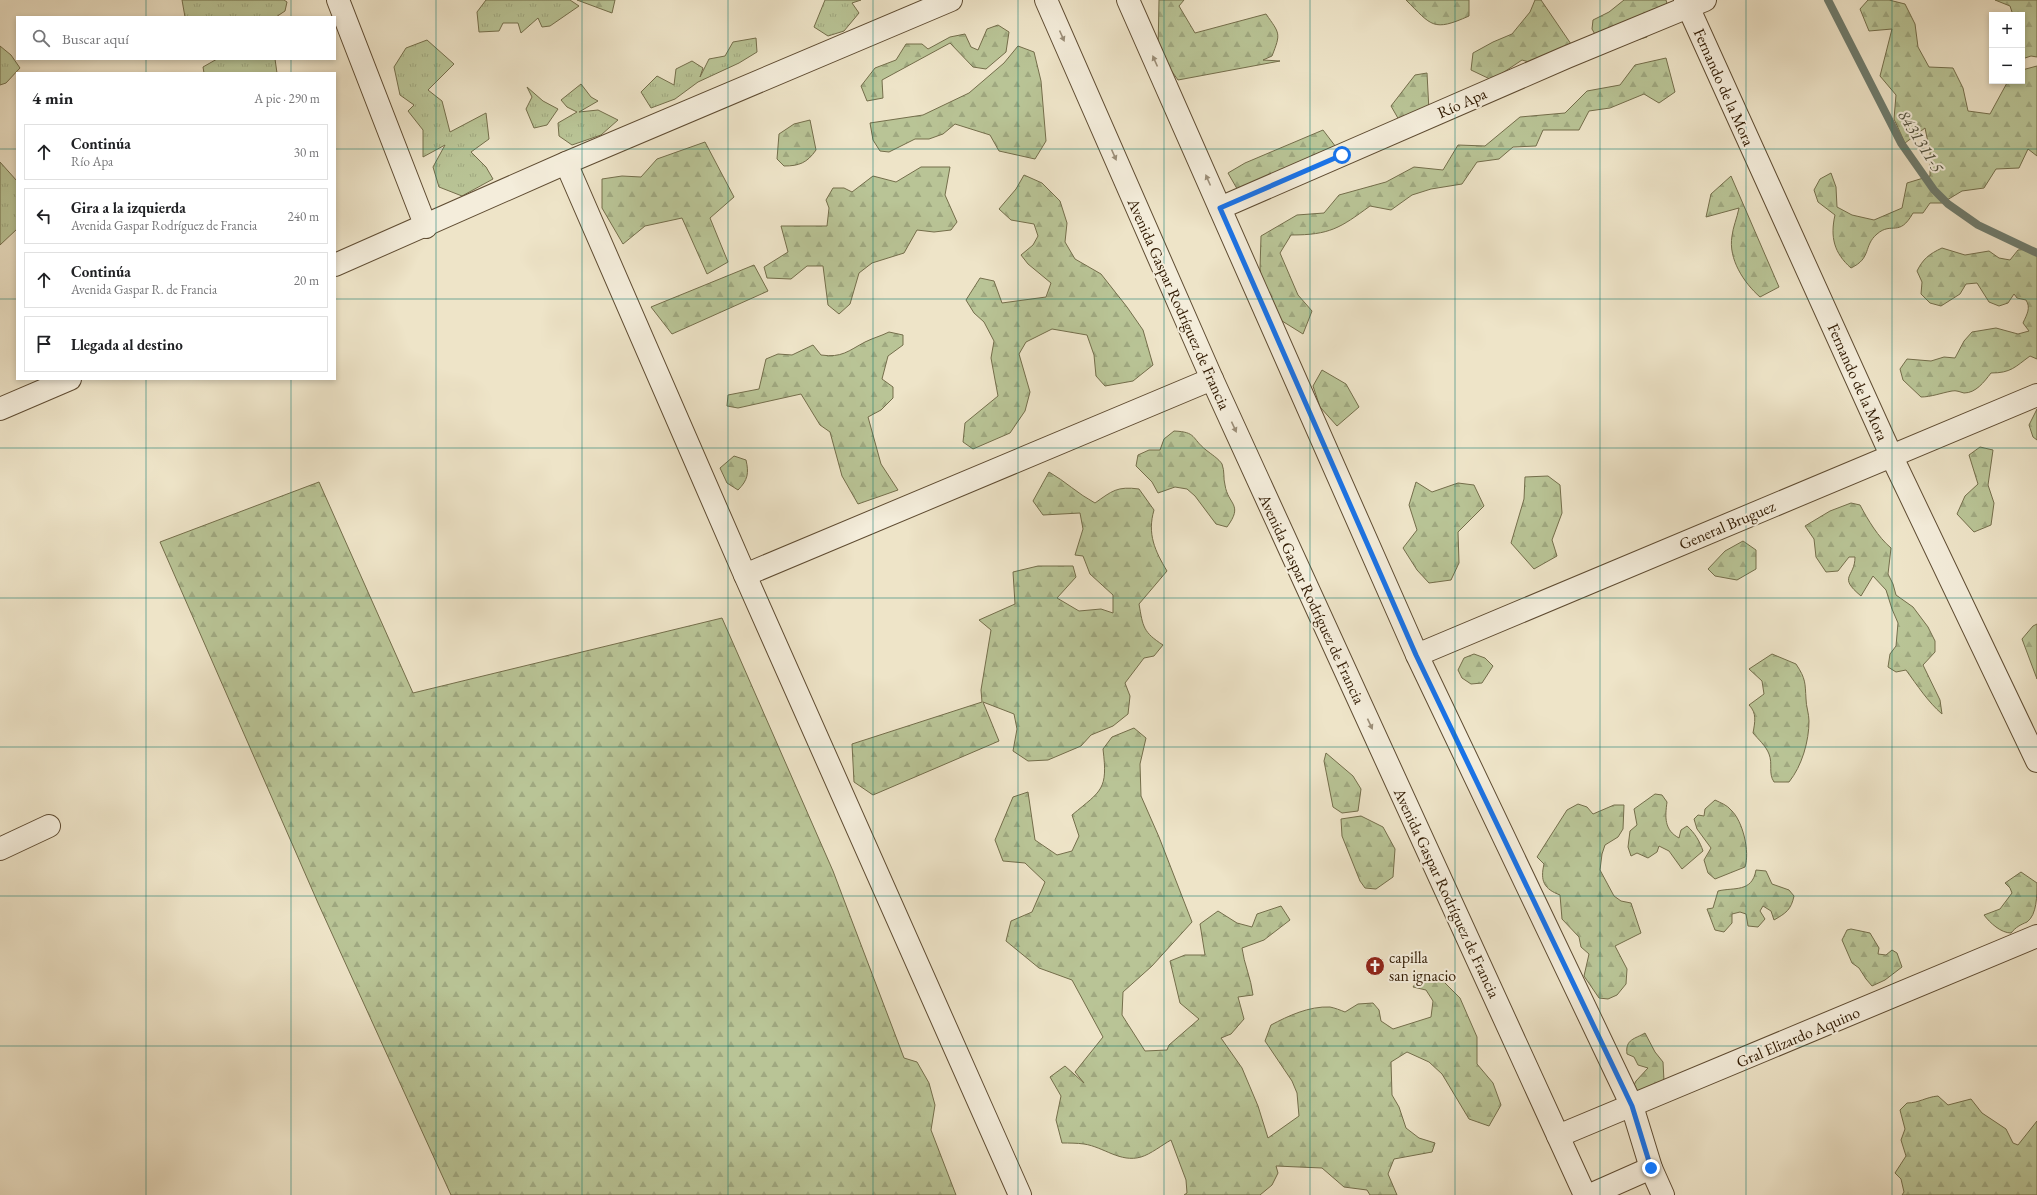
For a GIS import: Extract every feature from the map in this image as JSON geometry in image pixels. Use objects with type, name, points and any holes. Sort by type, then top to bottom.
[{"type":"street","points":[[338,0],[426,227]]},
{"type":"street","points":[[336,266],[426,227],[566,163],[951,0]]},
{"type":"street","name":"Avenida Gaspar Rodríguez de Francia","points":[[1046,0],[1212,379],[1585,1195]]},
{"type":"street","points":[[1128,0],[1416,655],[1632,1106],[1651,1168],[1663,1195]]},
{"type":"street","name":"Río Apa","points":[[1220,208],[1693,3]]},
{"type":"street","name":"Fernando de la Mora","points":[[1693,3],[1891,455],[2037,761]]},
{"type":"street","points":[[566,163],[745,575],[1020,1195]]},
{"type":"street","points":[[745,575],[1212,379]]},
{"type":"street","points":[[0,409],[68,380]]},
{"type":"street","name":"General Bruguez","points":[[1416,655],[2037,395]]},
{"type":"street","points":[[0,849],[49,826]]},
{"type":"street","name":"Gral Elizardo Aquino","points":[[1558,1136],[2037,936]]},
{"type":"street","points":[[1590,1195],[1651,1168]]},
{"type":"green space","points":[[182,0],[284,0],[287,2],[285,11],[278,16],[185,16]]},
{"type":"green space","points":[[486,0],[570,0],[579,6],[550,26],[542,27],[538,18],[521,33],[518,23],[503,23],[499,31],[479,32],[477,12]]},
{"type":"green space","points":[[577,0],[615,0],[612,13]]},
{"type":"green space","points":[[825,0],[861,0],[852,3],[859,13],[844,31],[828,36],[814,27]]},
{"type":"green space","points":[[1159,0],[1184,0],[1179,6],[1195,33],[1266,14],[1278,34],[1278,38],[1272,56],[1263,60],[1280,61],[1178,80],[1158,52]]},
{"type":"green space","points":[[1406,0],[1469,0],[1469,16],[1448,24],[1434,24],[1422,16]]},
{"type":"green space","points":[[1535,0],[1541,0],[1571,44],[1539,65],[1522,60],[1492,80],[1471,70],[1473,53],[1512,34],[1530,12]]},
{"type":"green space","points":[[1624,0],[1666,0],[1668,7],[1648,16],[1647,37],[1624,44],[1602,47],[1592,29],[1593,20],[1609,12]]},
{"type":"green space","points":[[1868,0],[1889,0],[1905,4],[1915,24],[1918,47],[1929,67],[1953,68],[1963,88],[1968,111],[1990,114],[2006,84],[2025,84],[2025,69],[2037,66],[2037,156],[2028,149],[2019,168],[1996,169],[1984,188],[1962,191],[1942,203],[1930,203],[1923,213],[1913,213],[1904,225],[1882,230],[1873,238],[1862,260],[1851,268],[1837,250],[1835,244],[1833,230],[1835,215],[1818,202],[1814,190],[1820,179],[1831,173],[1836,187],[1837,207],[1852,215],[1874,220],[1902,208],[1907,183],[1930,176],[1930,152],[1925,128],[1905,143],[1894,119],[1896,95],[1880,76],[1892,29],[1869,31],[1860,9]]},
{"type":"green space","points":[[1995,0],[2037,0],[2037,57],[2031,56],[2025,58],[2025,12],[2012,12],[2010,6]]},
{"type":"green space","points":[[998,25],[1009,32],[1006,52],[986,69],[973,67],[950,43],[882,80],[883,98],[867,101],[861,86],[875,68],[896,60],[906,44],[922,44],[928,49],[950,37],[965,34],[971,47],[978,50],[987,29]]},
{"type":"green space","points":[[756,38],[757,52],[739,63],[698,82],[675,99],[651,108],[641,92],[657,76],[674,85],[676,69],[692,61],[703,68],[700,77],[709,59],[725,56],[733,42]]},
{"type":"green space","points":[[427,40],[454,64],[428,90],[442,101],[450,132],[486,113],[489,139],[471,152],[486,167],[493,179],[462,196],[439,187],[433,167],[445,145],[423,157],[423,130],[408,111],[414,105],[400,95],[394,67],[406,48]]},
{"type":"green space","points":[[0,46],[11,55],[20,68],[6,83],[0,85]]},
{"type":"green space","points":[[1018,46],[1034,52],[1041,81],[1046,141],[1035,159],[999,151],[990,135],[955,124],[943,134],[929,139],[915,139],[889,152],[880,151],[873,140],[870,123],[923,115],[969,93],[1004,63]]},
{"type":"green space","points":[[1666,58],[1675,92],[1659,103],[1644,94],[1610,108],[1589,111],[1579,130],[1543,130],[1536,146],[1513,147],[1499,159],[1477,162],[1462,184],[1431,189],[1412,195],[1391,210],[1370,206],[1342,225],[1325,232],[1316,234],[1291,235],[1280,253],[1298,295],[1312,311],[1303,334],[1266,311],[1260,269],[1261,236],[1297,215],[1324,213],[1339,195],[1386,182],[1414,167],[1443,170],[1458,145],[1485,146],[1520,117],[1565,113],[1587,91],[1620,85],[1635,65]]},
{"type":"green space","points":[[215,60],[275,60],[277,72],[204,72],[203,67]]},
{"type":"green space","points":[[1427,73],[1429,111],[1399,120],[1391,106],[1415,75]]},
{"type":"green space","points":[[581,84],[591,97],[598,101],[579,112],[598,110],[618,120],[601,135],[572,145],[559,136],[558,123],[577,112],[567,107],[561,100]]},
{"type":"green space","points":[[527,87],[543,101],[558,109],[547,125],[534,128],[526,109],[532,97]]},
{"type":"green space","points":[[810,120],[816,150],[806,161],[802,163],[784,166],[777,159],[779,134],[794,124]]},
{"type":"green space","points":[[1323,130],[1342,155],[1240,194],[1228,173],[1245,163]]},
{"type":"green space","points":[[705,142],[734,197],[710,218],[728,262],[707,274],[682,218],[645,226],[623,244],[602,208],[602,179],[622,176],[641,177],[657,159]]},
{"type":"green space","points":[[0,162],[16,180],[16,230],[0,245]]},
{"type":"green space","points":[[921,167],[950,167],[945,195],[957,222],[951,230],[934,232],[917,230],[904,253],[872,263],[859,273],[850,304],[839,314],[828,305],[823,266],[807,266],[791,279],[767,278],[764,267],[788,252],[781,226],[827,226],[829,208],[826,200],[833,188],[844,188],[852,192],[873,176],[896,182]]},
{"type":"green space","points":[[1024,175],[1042,183],[1060,201],[1067,223],[1065,242],[1075,259],[1101,274],[1127,307],[1143,330],[1153,365],[1133,381],[1105,386],[1096,376],[1094,355],[1087,335],[1052,329],[1026,342],[1019,354],[1030,392],[1025,411],[1010,433],[973,449],[963,442],[965,423],[998,396],[991,358],[994,341],[984,322],[974,313],[966,300],[980,278],[994,281],[1002,303],[1046,297],[1051,283],[1028,264],[1021,255],[1033,245],[1038,236],[1034,224],[1011,220],[999,209],[1016,189]]},
{"type":"green space","points":[[1731,176],[1779,287],[1760,297],[1743,278],[1738,270],[1732,253],[1731,245],[1733,229],[1739,208],[1706,217],[1711,194]]},
{"type":"green space","points":[[1942,248],[1965,255],[1989,251],[1999,258],[2010,260],[2018,250],[2030,249],[2037,255],[2037,359],[2030,356],[2008,371],[1991,373],[1976,389],[1968,393],[1954,391],[1921,397],[1903,380],[1900,369],[1907,359],[1931,361],[1944,357],[1955,358],[1964,341],[1972,332],[1996,328],[2018,334],[2029,331],[2023,323],[2028,308],[2026,300],[2017,298],[2014,294],[2008,303],[1999,306],[1989,302],[1977,283],[1966,284],[1960,294],[1941,306],[1930,303],[1921,294],[1922,282],[1917,271],[1927,257],[1933,252]]},
{"type":"green space","points":[[754,265],[768,291],[672,334],[651,307]]},
{"type":"green space","points":[[889,332],[903,335],[903,345],[888,356],[882,379],[893,387],[893,398],[881,410],[868,417],[881,464],[898,490],[858,504],[842,476],[830,432],[820,425],[801,394],[738,408],[727,406],[728,395],[759,389],[766,359],[778,354],[792,355],[813,345],[821,355],[840,355]]},
{"type":"green space","points":[[1322,370],[1346,384],[1359,407],[1337,426],[1320,407],[1313,386]]},
{"type":"green space","points":[[2037,409],[2037,440],[2033,437],[2029,425]]},
{"type":"green space","points":[[1174,431],[1187,433],[1193,436],[1201,446],[1217,458],[1222,464],[1224,482],[1235,509],[1232,519],[1227,527],[1216,524],[1195,496],[1187,489],[1175,487],[1158,493],[1152,482],[1136,466],[1138,455],[1149,450],[1160,450],[1164,439]]},
{"type":"green space","points":[[1980,447],[1993,450],[1988,485],[1994,503],[1991,525],[1974,532],[1957,514],[1965,496],[1978,484],[1969,455]]},
{"type":"green space","points":[[734,456],[746,460],[746,480],[738,490],[727,483],[720,468]]},
{"type":"green space","points":[[1049,472],[1095,503],[1115,490],[1125,488],[1139,489],[1154,510],[1151,527],[1153,542],[1167,571],[1139,604],[1145,628],[1151,636],[1163,645],[1154,656],[1144,658],[1125,683],[1130,696],[1128,714],[1113,726],[1091,735],[1081,746],[1048,760],[1028,761],[1013,751],[1017,729],[1014,714],[983,702],[999,741],[873,795],[854,782],[852,744],[982,702],[981,690],[991,630],[979,620],[1015,604],[1013,572],[1038,566],[1073,566],[1076,577],[1057,598],[1079,611],[1101,609],[1113,613],[1113,595],[1090,574],[1083,556],[1075,555],[1083,529],[1080,513],[1043,515],[1033,501]]},
{"type":"green space","points":[[1548,476],[1560,485],[1562,513],[1552,540],[1557,556],[1534,569],[1511,543],[1524,499],[1525,477]]},
{"type":"green space","points":[[319,482],[413,693],[722,618],[833,871],[904,1058],[917,1062],[929,1083],[935,1105],[931,1130],[956,1195],[451,1195],[318,903],[160,542]]},
{"type":"green space","points":[[1416,482],[1432,492],[1458,483],[1474,485],[1484,506],[1458,532],[1459,563],[1451,580],[1429,583],[1417,570],[1403,548],[1417,530],[1409,505]]},
{"type":"green space","points":[[1851,503],[1860,505],[1878,534],[1891,548],[1888,574],[1896,595],[1913,607],[1928,627],[1935,641],[1935,652],[1923,665],[1940,700],[1942,714],[1927,699],[1906,670],[1896,672],[1888,667],[1890,654],[1896,646],[1898,623],[1886,590],[1873,576],[1861,596],[1854,589],[1850,584],[1849,577],[1853,569],[1855,557],[1849,557],[1838,571],[1826,572],[1816,557],[1814,539],[1805,526],[1830,511]]},
{"type":"green space","points":[[1743,541],[1756,550],[1756,569],[1737,580],[1715,576],[1708,569],[1725,551]]},
{"type":"green space","points":[[2037,624],[2037,679],[2022,639],[2033,626]]},
{"type":"green space","points":[[1474,654],[1485,658],[1493,666],[1482,683],[1471,684],[1462,678],[1458,670],[1464,658]]},
{"type":"green space","points":[[1772,654],[1796,664],[1802,674],[1805,685],[1809,718],[1808,737],[1798,769],[1789,782],[1774,782],[1772,779],[1769,754],[1764,745],[1753,733],[1755,721],[1754,714],[1749,705],[1764,694],[1762,681],[1749,669]]},
{"type":"green space","points":[[1134,728],[1146,738],[1140,764],[1141,796],[1159,837],[1192,922],[1152,966],[1123,992],[1122,1015],[1145,1051],[1167,1050],[1169,1045],[1199,1019],[1180,1003],[1170,961],[1185,955],[1205,955],[1200,924],[1218,911],[1237,923],[1252,927],[1257,914],[1281,906],[1290,920],[1264,940],[1242,948],[1253,995],[1238,997],[1244,1019],[1231,1034],[1221,1038],[1242,1068],[1258,1106],[1268,1138],[1299,1116],[1297,1093],[1292,1081],[1265,1041],[1271,1025],[1292,1015],[1314,1008],[1330,1007],[1345,1012],[1358,1004],[1373,1003],[1379,1010],[1381,1021],[1393,1029],[1431,1017],[1433,1001],[1426,990],[1413,987],[1419,978],[1439,977],[1460,998],[1477,1037],[1477,1064],[1493,1083],[1501,1105],[1489,1126],[1469,1119],[1442,1074],[1429,1062],[1407,1052],[1391,1062],[1392,1095],[1399,1107],[1406,1128],[1419,1138],[1435,1143],[1432,1152],[1394,1159],[1388,1174],[1397,1195],[1370,1195],[1367,1190],[1344,1187],[1322,1168],[1276,1166],[1278,1173],[1272,1185],[1260,1195],[1184,1195],[1187,1193],[1186,1180],[1171,1140],[1149,1154],[1133,1158],[1119,1156],[1084,1144],[1062,1143],[1056,1120],[1061,1096],[1050,1077],[1065,1066],[1084,1083],[1075,1072],[1103,1037],[1072,980],[1039,968],[1006,941],[1011,921],[1032,912],[1045,882],[1025,863],[1003,861],[995,840],[1013,797],[1028,792],[1035,840],[1057,855],[1072,851],[1079,836],[1072,815],[1090,800],[1101,788],[1104,773],[1103,749],[1112,737]]},
{"type":"green space","points":[[1326,753],[1353,776],[1361,789],[1358,811],[1342,813],[1333,807],[1324,761]]},
{"type":"green space","points":[[1655,794],[1662,795],[1667,802],[1667,823],[1674,835],[1679,838],[1681,830],[1687,826],[1697,838],[1703,851],[1682,869],[1669,851],[1659,846],[1657,852],[1648,858],[1637,853],[1631,856],[1628,847],[1630,831],[1637,825],[1634,809]]},
{"type":"green space","points":[[1715,800],[1728,807],[1739,821],[1747,853],[1745,867],[1715,879],[1708,873],[1704,860],[1711,848],[1697,829],[1694,819],[1698,815],[1704,816],[1705,809]]},
{"type":"green space","points":[[1578,804],[1587,807],[1593,814],[1614,805],[1624,805],[1623,829],[1618,837],[1605,845],[1600,870],[1614,896],[1621,901],[1631,903],[1641,933],[1615,946],[1627,969],[1626,984],[1617,995],[1608,999],[1599,998],[1584,976],[1589,954],[1581,947],[1579,937],[1562,919],[1560,895],[1550,890],[1544,884],[1544,864],[1537,857],[1567,810]]},
{"type":"green space","points":[[1361,816],[1383,827],[1395,849],[1393,877],[1376,889],[1365,888],[1360,881],[1342,836],[1341,819]]},
{"type":"green space","points":[[1756,870],[1766,871],[1772,884],[1789,890],[1794,896],[1790,908],[1774,920],[1771,911],[1763,906],[1760,911],[1765,919],[1758,927],[1748,926],[1746,914],[1740,912],[1732,914],[1732,923],[1724,932],[1715,930],[1707,909],[1713,908],[1718,891],[1742,888],[1746,886],[1751,882]]},
{"type":"green space","points":[[2021,872],[2037,883],[2035,910],[2027,922],[2018,926],[2011,933],[2007,933],[1996,927],[1984,915],[2000,909],[2012,893],[2010,888],[2005,883]]},
{"type":"green space","points":[[1851,929],[1870,933],[1879,948],[1878,954],[1886,955],[1892,950],[1897,953],[1902,967],[1885,980],[1872,986],[1859,968],[1852,963],[1842,940],[1847,930]]},
{"type":"green space","points":[[1645,1033],[1655,1052],[1663,1062],[1664,1081],[1640,1095],[1631,1091],[1636,1081],[1648,1068],[1638,1065],[1634,1057],[1627,1054],[1627,1049],[1629,1042]]},
{"type":"green space","points":[[1938,1096],[1948,1105],[1971,1099],[1982,1113],[2006,1129],[2013,1143],[2018,1145],[2037,1121],[2037,1195],[1902,1195],[1904,1192],[1901,1179],[1895,1173],[1906,1156],[1901,1140],[1905,1129],[1900,1110],[1907,1103]]},
{"type":"waterway","name":"8431311-5","points":[[1828,0],[1901,143],[1934,190],[1948,204],[1978,225],[2037,253]]},
{"type":"place","name":"capilla san ignacio","points":[[1375,966]]},
{"type":"route","points":[[1342,155],[1220,208],[1416,655],[1632,1106],[1651,1168]]}]
